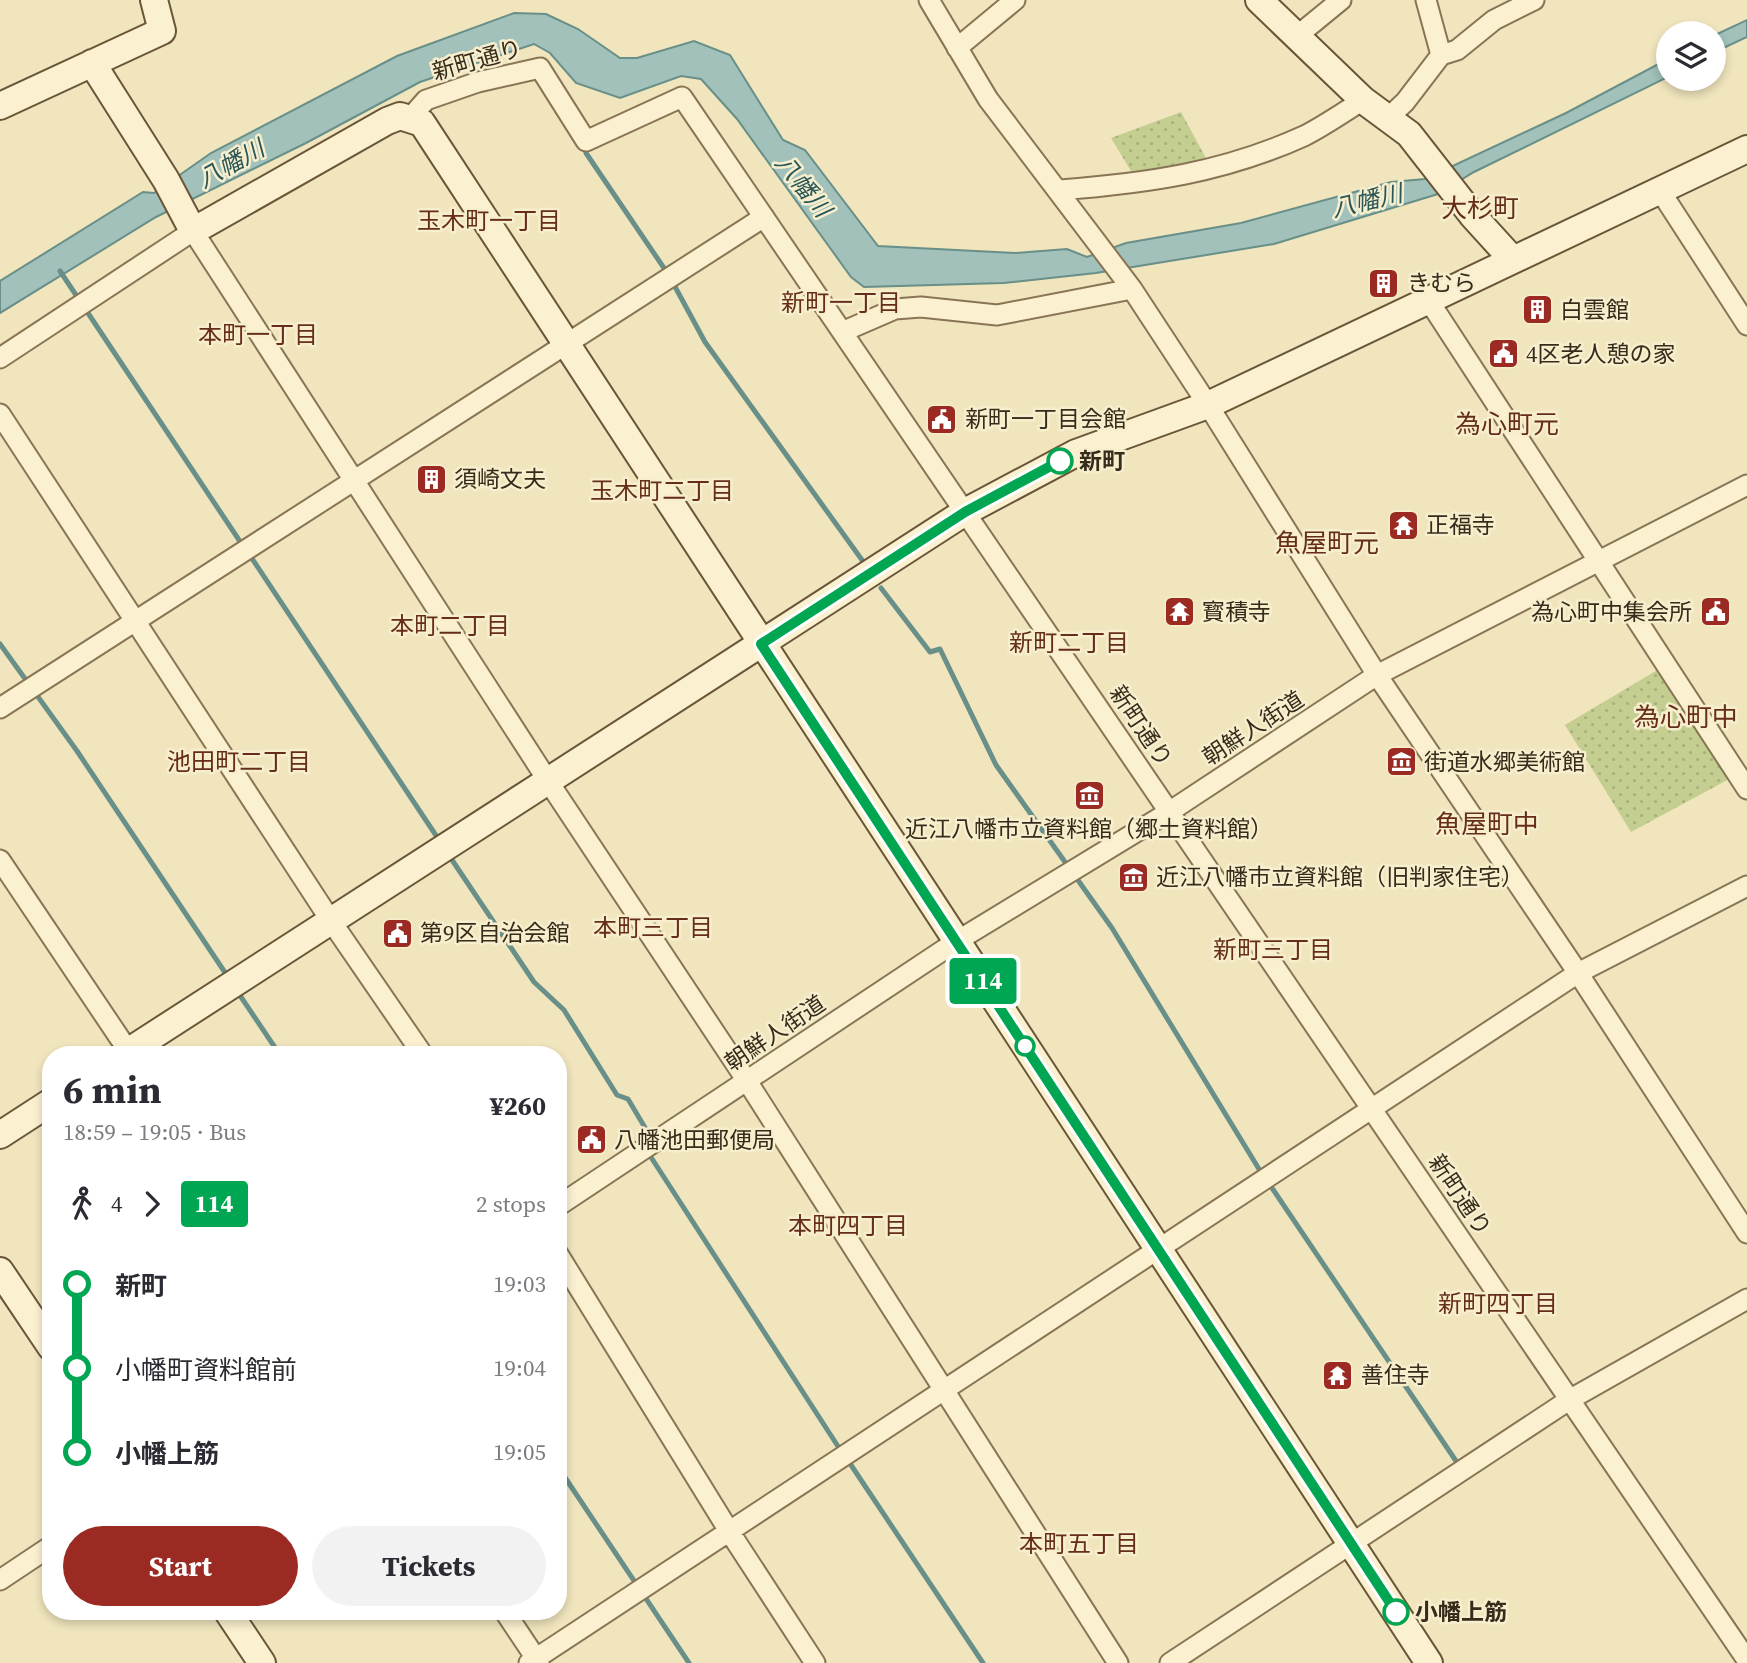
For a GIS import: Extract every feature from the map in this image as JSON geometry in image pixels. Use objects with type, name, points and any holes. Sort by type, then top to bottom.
[{"type":"street","points":[[0,106],[162,31],[154,0]]},
{"type":"street","points":[[929,0],[988,99],[1060,190],[1208,405],[1377,675],[1578,973],[1747,1233]]},
{"type":"street","points":[[957,48],[1014,0]]},
{"type":"street","points":[[1259,0],[1363,100],[1389,117],[1438,168],[1468,209],[1513,260]]},
{"type":"street","points":[[1297,36],[1342,0]]},
{"type":"street","points":[[1426,0],[1441,55]]},
{"type":"street","points":[[1389,117],[1405,102],[1441,55],[1457,50],[1494,20],[1534,0]]},
{"type":"street","points":[[92,63],[354,480],[548,781],[747,1081],[1118,1663]]},
{"type":"street","name":"新町通り","points":[[410,118],[425,100],[478,82],[540,68],[586,141],[682,97],[1747,1660]]},
{"type":"street","points":[[1060,190],[1181,178],[1246,159],[1306,135],[1363,100]]},
{"type":"street","points":[[0,358],[188,219],[387,121],[400,116],[422,123],[1429,1663]]},
{"type":"street","points":[[140,1046],[965,512],[1076,453],[1208,405],[1747,149]]},
{"type":"street","points":[[1659,189],[1747,325]]},
{"type":"street","points":[[0,708],[764,217]]},
{"type":"street","points":[[842,332],[895,309],[920,307],[997,316],[1126,284]]},
{"type":"street","points":[[1429,300],[1747,789]]},
{"type":"street","points":[[0,414],[331,921],[417,1046]]},
{"type":"street","name":"朝鮮人街道","points":[[567,1200],[957,941],[1169,812],[1377,675],[1747,485]]},
{"type":"street","points":[[0,860],[123,1046]]},
{"type":"street","points":[[510,1620],[535,1661],[1578,973],[1747,886]]},
{"type":"street","points":[[0,1135],[42,1108]]},
{"type":"street","points":[[567,1269],[729,1531],[815,1663]]},
{"type":"street","points":[[0,1271],[42,1334]]},
{"type":"street","points":[[1170,1663],[1569,1399],[1747,1299]]},
{"type":"street","points":[[0,1580],[42,1552]]},
{"type":"street","points":[[233,1620],[262,1663]]},
{"type":"green space","points":[[1181,112],[1207,160],[1180,167],[1131,171],[1111,138]]},
{"type":"green space","points":[[1659,669],[1731,778],[1631,832],[1565,725]]},
{"type":"water","name":"八幡川","points":[[514,13],[546,14],[578,29],[620,58],[637,58],[694,41],[730,55],[783,140],[805,150],[878,246],[1015,253],[1067,249],[1087,257],[1126,243],[1241,223],[1391,182],[1425,179],[1566,113],[1656,65],[1656,83],[1474,172],[1438,194],[1274,244],[1096,273],[1004,283],[864,287],[851,277],[737,119],[701,79],[681,76],[620,98],[576,83],[550,53],[534,44],[420,82],[306,143],[156,217],[0,313],[0,281],[143,192],[154,193],[211,153],[397,56]]},
{"type":"water","points":[[1747,20],[1747,37],[1726,47],[1726,30]]},
{"type":"waterway","points":[[586,153],[668,274]]},
{"type":"waterway","points":[[60,271],[243,546]]},
{"type":"waterway","points":[[673,283],[705,342],[862,560]]},
{"type":"waterway","points":[[249,554],[441,843]]},
{"type":"waterway","points":[[881,588],[930,652],[940,649],[996,765],[1112,928],[1262,1174]]},
{"type":"waterway","points":[[0,644],[77,751],[228,977]]},
{"type":"waterway","points":[[448,854],[534,982],[564,1010],[617,1095],[628,1099],[647,1131],[647,1141]]},
{"type":"waterway","points":[[237,991],[274,1046]]},
{"type":"waterway","points":[[647,1151],[841,1451]]},
{"type":"waterway","points":[[1268,1182],[1456,1461]]},
{"type":"waterway","points":[[847,1459],[983,1663]]},
{"type":"waterway","points":[[567,1480],[689,1663]]},
{"type":"bus line","name":"114","points":[[1060,461],[965,512],[761,644],[1396,1612]]},
{"type":"place","name":"きむら","points":[[1384,283]]},
{"type":"place","name":"白雲館","points":[[1537,310]]},
{"type":"place","name":"4区老人憩の家","points":[[1503,354]]},
{"type":"place","name":"新町一丁目会館","points":[[942,419]]},
{"type":"place","name":"新町","points":[[1060,461]]},
{"type":"place","name":"須崎文夫","points":[[431,479]]},
{"type":"place","name":"正福寺","points":[[1403,525]]},
{"type":"place","name":"寳積寺","points":[[1179,612]]},
{"type":"place","name":"為心町中集会所","points":[[1715,612]]},
{"type":"place","name":"街道水郷美術館","points":[[1401,762]]},
{"type":"place","name":"近江八幡市立資料館（郷土資料館）","points":[[1089,795]]},
{"type":"place","name":"近江八幡市立資料館（旧判家住宅）","points":[[1133,877]]},
{"type":"place","name":"第9区自治会館","points":[[397,933]]},
{"type":"place","name":"八幡池田郵便局","points":[[591,1140]]},
{"type":"place","name":"善住寺","points":[[1338,1375]]},
{"type":"place","name":"小幡上筋","points":[[1396,1612]]},
{"type":"district","name":"大杉町","points":[[1480,208]]},
{"type":"district","name":"玉木町一丁目","points":[[489,221]]},
{"type":"district","name":"新町一丁目","points":[[841,303]]},
{"type":"district","name":"本町一丁目","points":[[258,335]]},
{"type":"district","name":"為心町元","points":[[1507,424]]},
{"type":"district","name":"玉木町二丁目","points":[[662,491]]},
{"type":"district","name":"魚屋町元","points":[[1327,543]]},
{"type":"district","name":"本町二丁目","points":[[450,626]]},
{"type":"district","name":"新町二丁目","points":[[1069,643]]},
{"type":"district","name":"為心町中","points":[[1686,717]]},
{"type":"district","name":"池田町二丁目","points":[[239,762]]},
{"type":"district","name":"魚屋町中","points":[[1487,824]]},
{"type":"district","name":"本町三丁目","points":[[653,928]]},
{"type":"district","name":"新町三丁目","points":[[1273,950]]},
{"type":"district","name":"本町四丁目","points":[[848,1226]]},
{"type":"district","name":"新町四丁目","points":[[1498,1304]]},
{"type":"district","name":"本町五丁目","points":[[1079,1544]]}]
